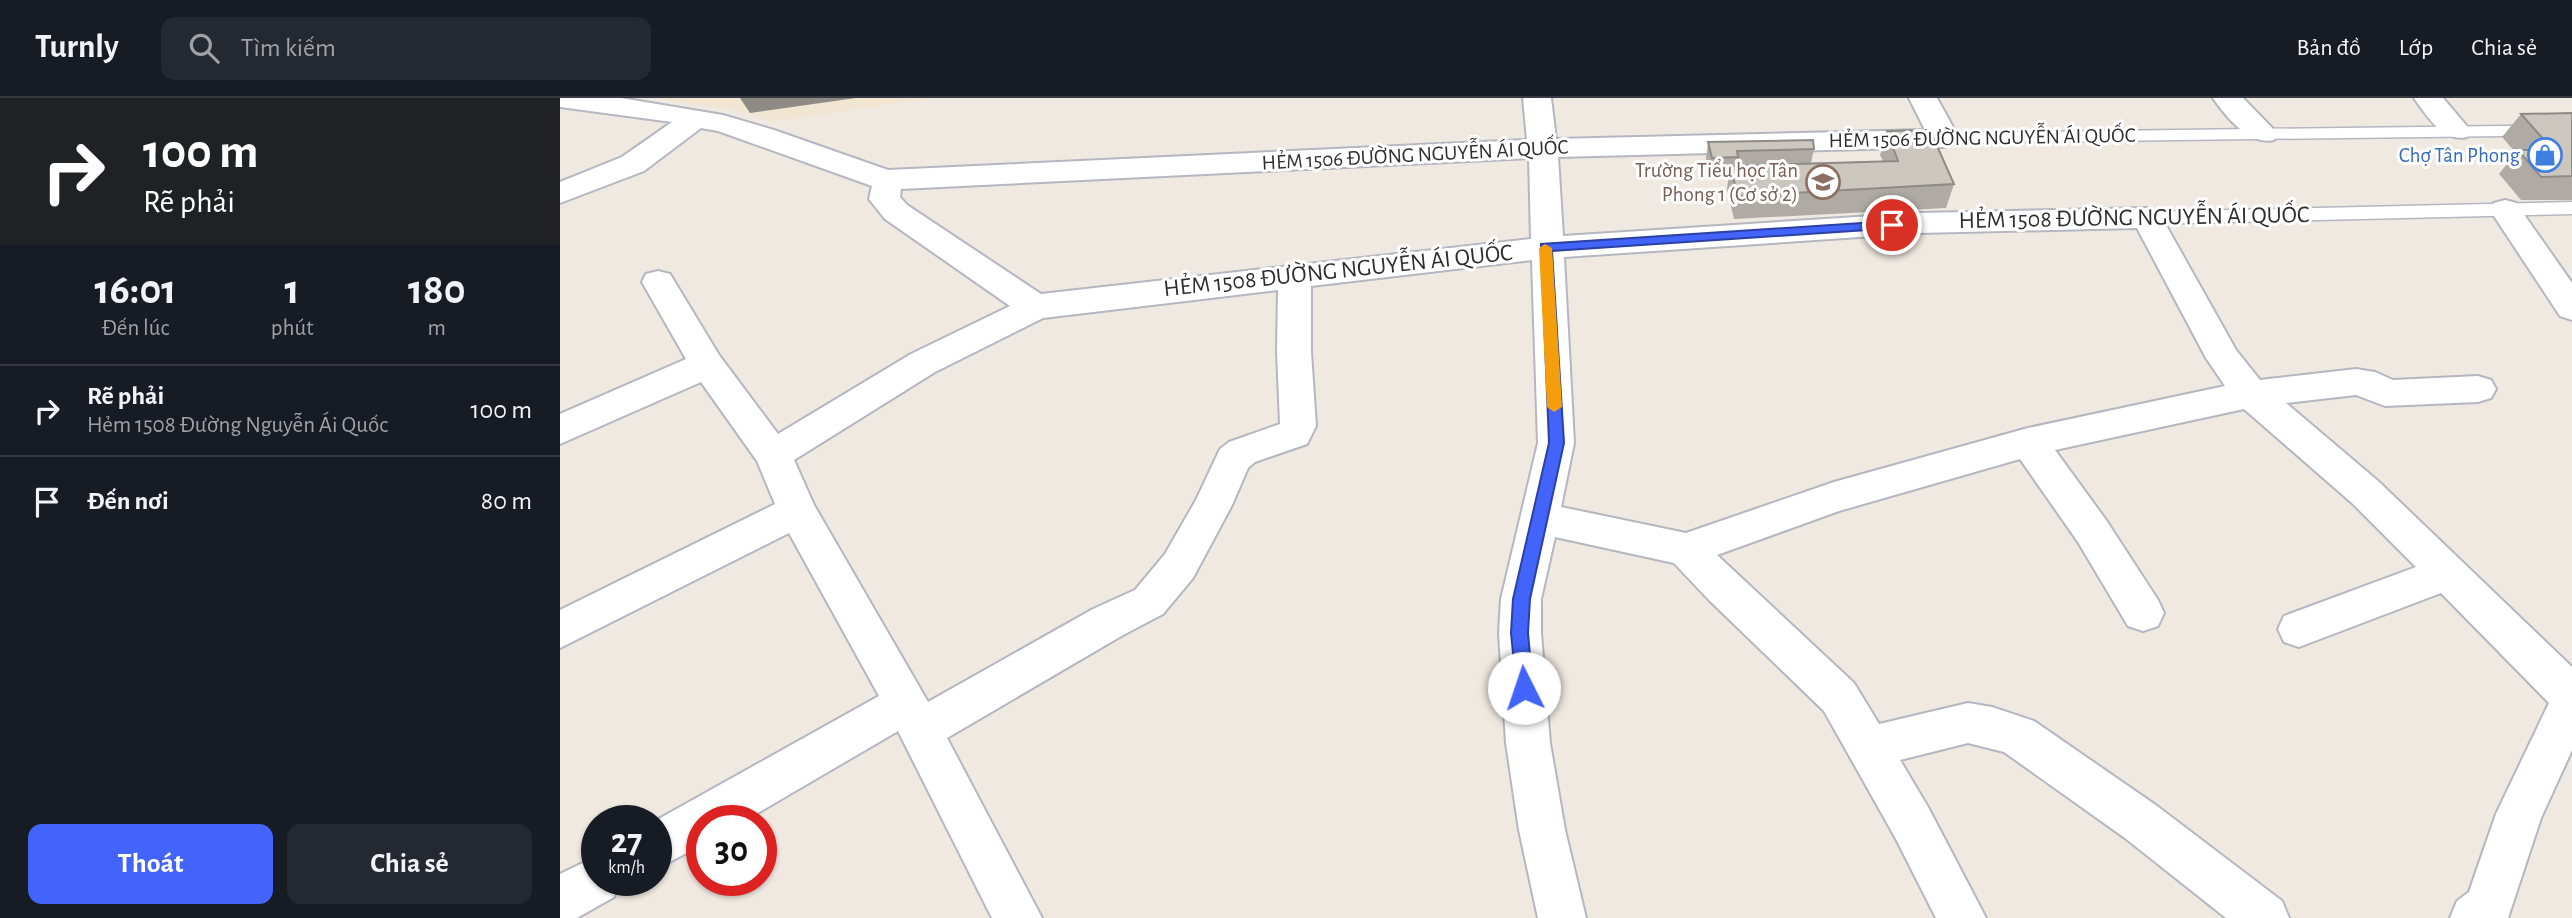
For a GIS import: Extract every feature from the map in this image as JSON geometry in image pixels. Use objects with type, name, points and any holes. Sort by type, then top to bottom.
[{"type":"street","points":[[1537,98],[1543,148],[1545,247],[1556,443],[1521,599],[1520,633],[1528,743],[1542,830],[1562,918]]},
{"type":"street","points":[[1923,98],[1944,138]]},
{"type":"street","points":[[2227,98],[2264,134]]},
{"type":"street","points":[[2428,98],[2457,131]]},
{"type":"street","name":"HẺM 1506 ĐƯỜNG NGUYỄN ÁI QUỐC","points":[[560,99],[696,118],[766,137],[857,174],[888,180],[1543,148],[1944,138]]},
{"type":"street","points":[[560,194],[634,164],[696,118]]},
{"type":"street","points":[[888,180],[884,199],[896,212],[1036,307]]},
{"type":"street","points":[[2505,210],[2572,308]]},
{"type":"street","points":[[2147,218],[2224,358],[2251,394],[2365,492],[2572,696]]},
{"type":"street","name":"HẺM 1508 ĐƯỜNG NGUYỄN ÁI QUỐC","points":[[773,455],[923,363],[1036,307],[1545,247],[1919,223],[2147,218]]},
{"type":"street","points":[[672,838],[913,716],[1149,602],[1179,566],[1213,505],[1233,459],[1242,452],[1294,434],[1298,426],[1294,352],[1295,275]]},
{"type":"street","points":[[658,282],[707,364],[773,455],[797,511],[913,716],[1018,918]]},
{"type":"street","points":[[560,430],[707,364]]},
{"type":"street","points":[[1540,518],[1686,549],[1834,497],[2028,442],[2251,394],[2356,382],[2375,385],[2385,393],[2478,389]]},
{"type":"street","points":[[2028,442],[2092,531],[2143,613]]},
{"type":"street","points":[[560,630],[797,511]]},
{"type":"street","points":[[1686,549],[1723,588],[1839,697],[1962,918]]},
{"type":"street","points":[[2300,629],[2447,573]]},
{"type":"street","points":[[2474,918],[2488,908],[2519,814],[2572,702]]},
{"type":"street","points":[[1868,747],[1968,723],[1993,727],[2018,737],[2141,822],[2265,918]]},
{"type":"street","points":[[560,901],[581,889]]},
{"type":"lane","name":"HẺM 1506 ĐƯỜNG NGUYỄN ÁI QUỐC","points":[[1944,138],[2572,130]]},
{"type":"lane","name":"HẺM 1508 ĐƯỜNG NGUYỄN ÁI QUỐC","points":[[2147,218],[2572,208]]},
{"type":"shaded area","points":[[654,98],[931,98],[771,122],[750,113]]},
{"type":"building","points":[[2572,113],[2572,176],[2541,177],[2518,150],[2553,150],[2521,114]]},
{"type":"building","points":[[1930,130],[1954,184],[1738,196],[1730,166],[1898,161],[1887,131]]},
{"type":"building","points":[[1813,140],[1814,149],[1737,151],[1738,157],[1712,158],[1708,142]]},
{"type":"slow traffic","points":[[1545,248],[1554,407]]},
{"type":"place","name":"Chợ Tân Phong","points":[[2545,155]]},
{"type":"place","name":"Trường Tiểu học Tân Phong 1 (Cơ sở 2)","points":[[1823,182]]},
{"type":"route","points":[[1524,688],[1520,633],[1521,599],[1553,467],[1556,443],[1545,247],[1892,225]]}]
